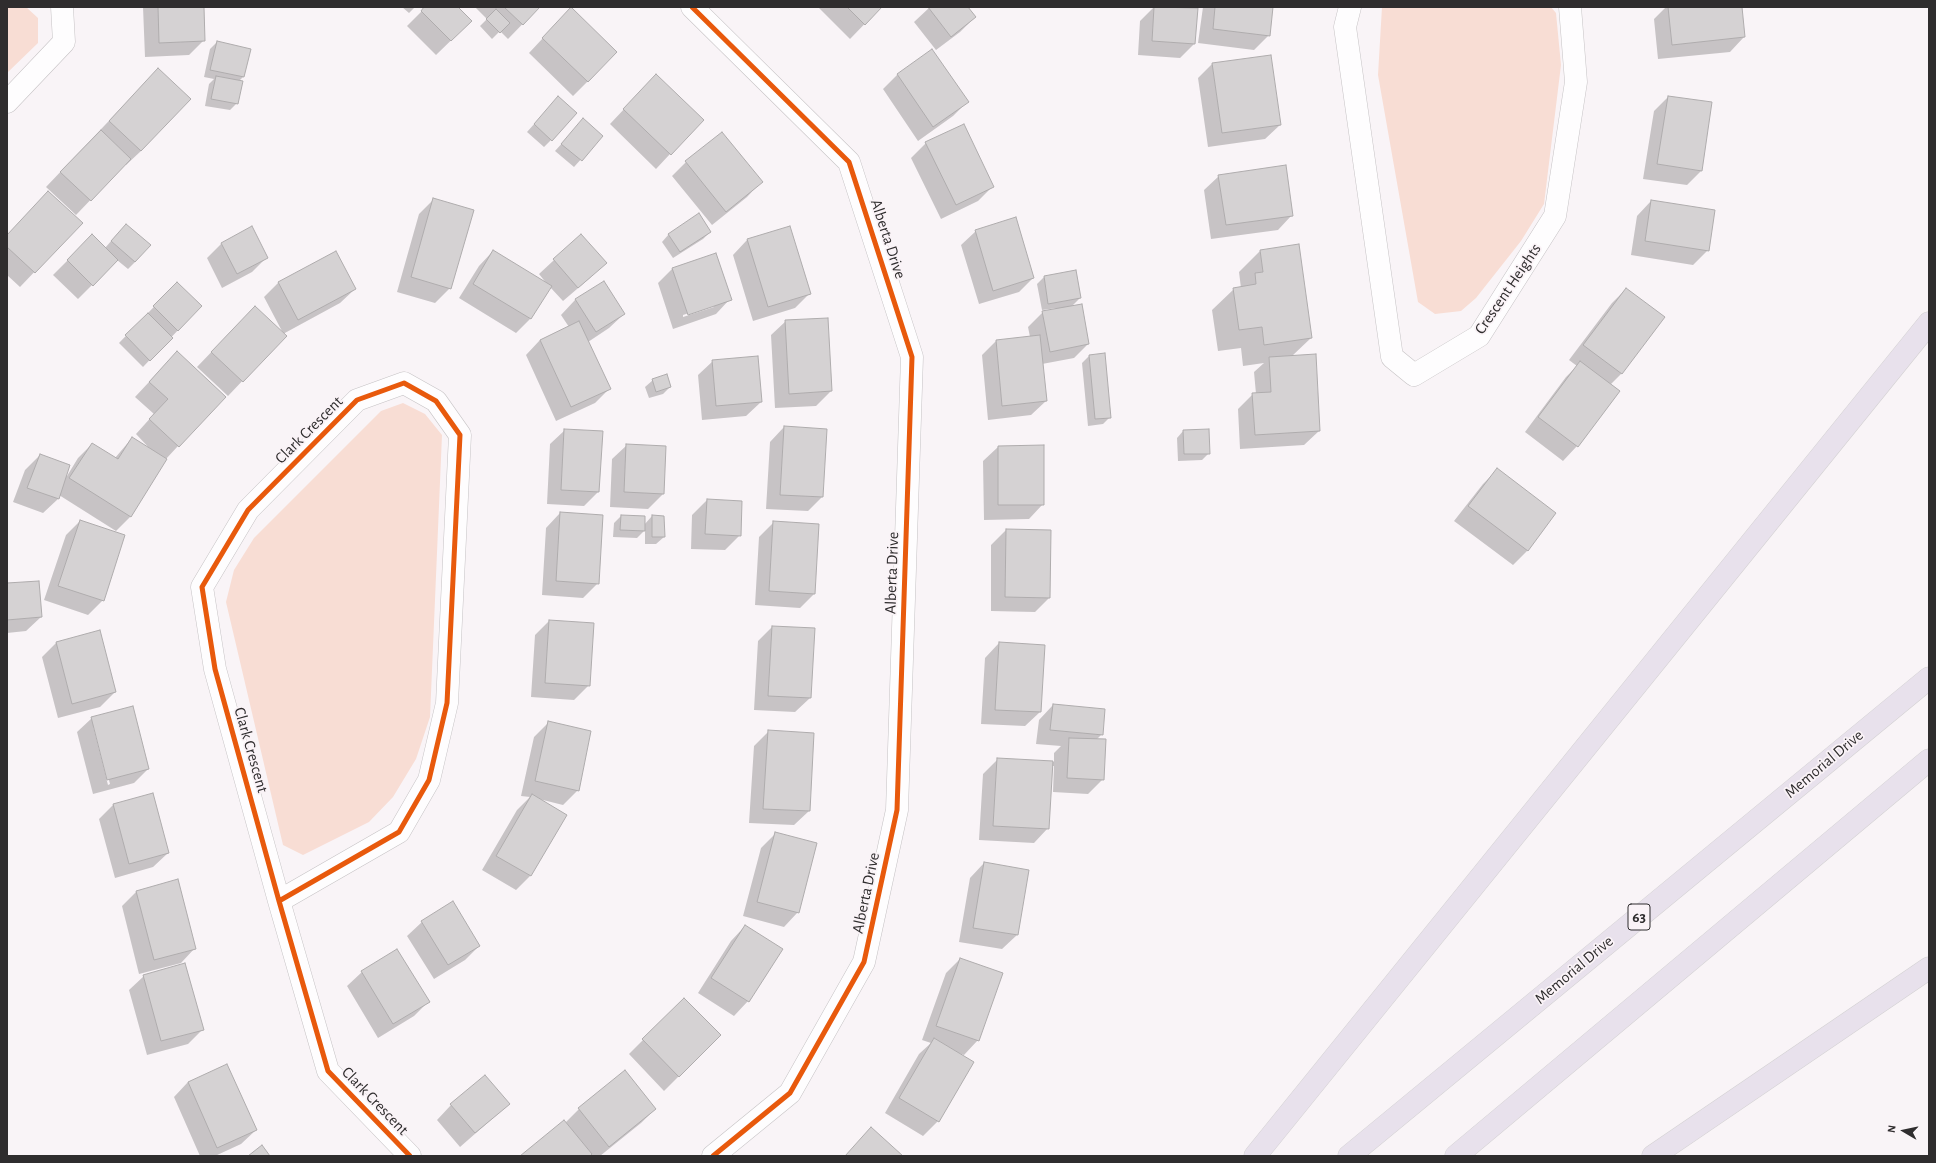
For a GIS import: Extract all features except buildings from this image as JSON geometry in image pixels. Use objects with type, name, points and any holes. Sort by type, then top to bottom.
[{"type":"highway","points":[[1255,1156],[1929,323]]},
{"type":"highway","name":"Memorial Drive","points":[[1349,1156],[1929,678]]},
{"type":"highway","points":[[1456,1156],[1929,760]]},
{"type":"highway","points":[[1653,1156],[1929,968]]},
{"type":"street","points":[[7,102],[64,42],[62,7]]},
{"type":"street","name":"Alberta Drive","points":[[692,7],[849,162],[912,358],[897,810],[864,962],[790,1093],[713,1156]]},
{"type":"street","name":"Crescent Heights","points":[[1350,7],[1345,27],[1392,357],[1414,375],[1478,336],[1555,216],[1576,82],[1570,7]]},
{"type":"street","name":"Clark Crescent","points":[[279,901],[399,832],[429,780],[447,703],[460,435],[436,401],[404,383],[357,400],[248,510],[202,587],[215,669],[279,901],[328,1071],[410,1156]]},
{"type":"shaded area","points":[[7,7],[26,7],[38,18],[38,43],[7,73]]},
{"type":"shaded area","points":[[1382,7],[1551,7],[1556,13],[1561,65],[1544,204],[1521,241],[1476,298],[1461,311],[1435,314],[1418,302],[1378,75]]},
{"type":"shaded area","points":[[403,403],[425,414],[442,435],[430,717],[416,759],[393,797],[369,822],[303,855],[283,845],[226,602],[234,570],[254,538],[381,411]]},
{"type":"cycle path","points":[[692,7],[849,162],[912,357],[897,810],[864,962],[790,1093],[713,1156]]},
{"type":"cycle path","points":[[279,901],[399,832],[429,780],[447,703],[460,435],[436,401],[404,383],[357,400],[248,510],[202,587],[215,669],[279,901],[328,1071],[410,1156]]}]
